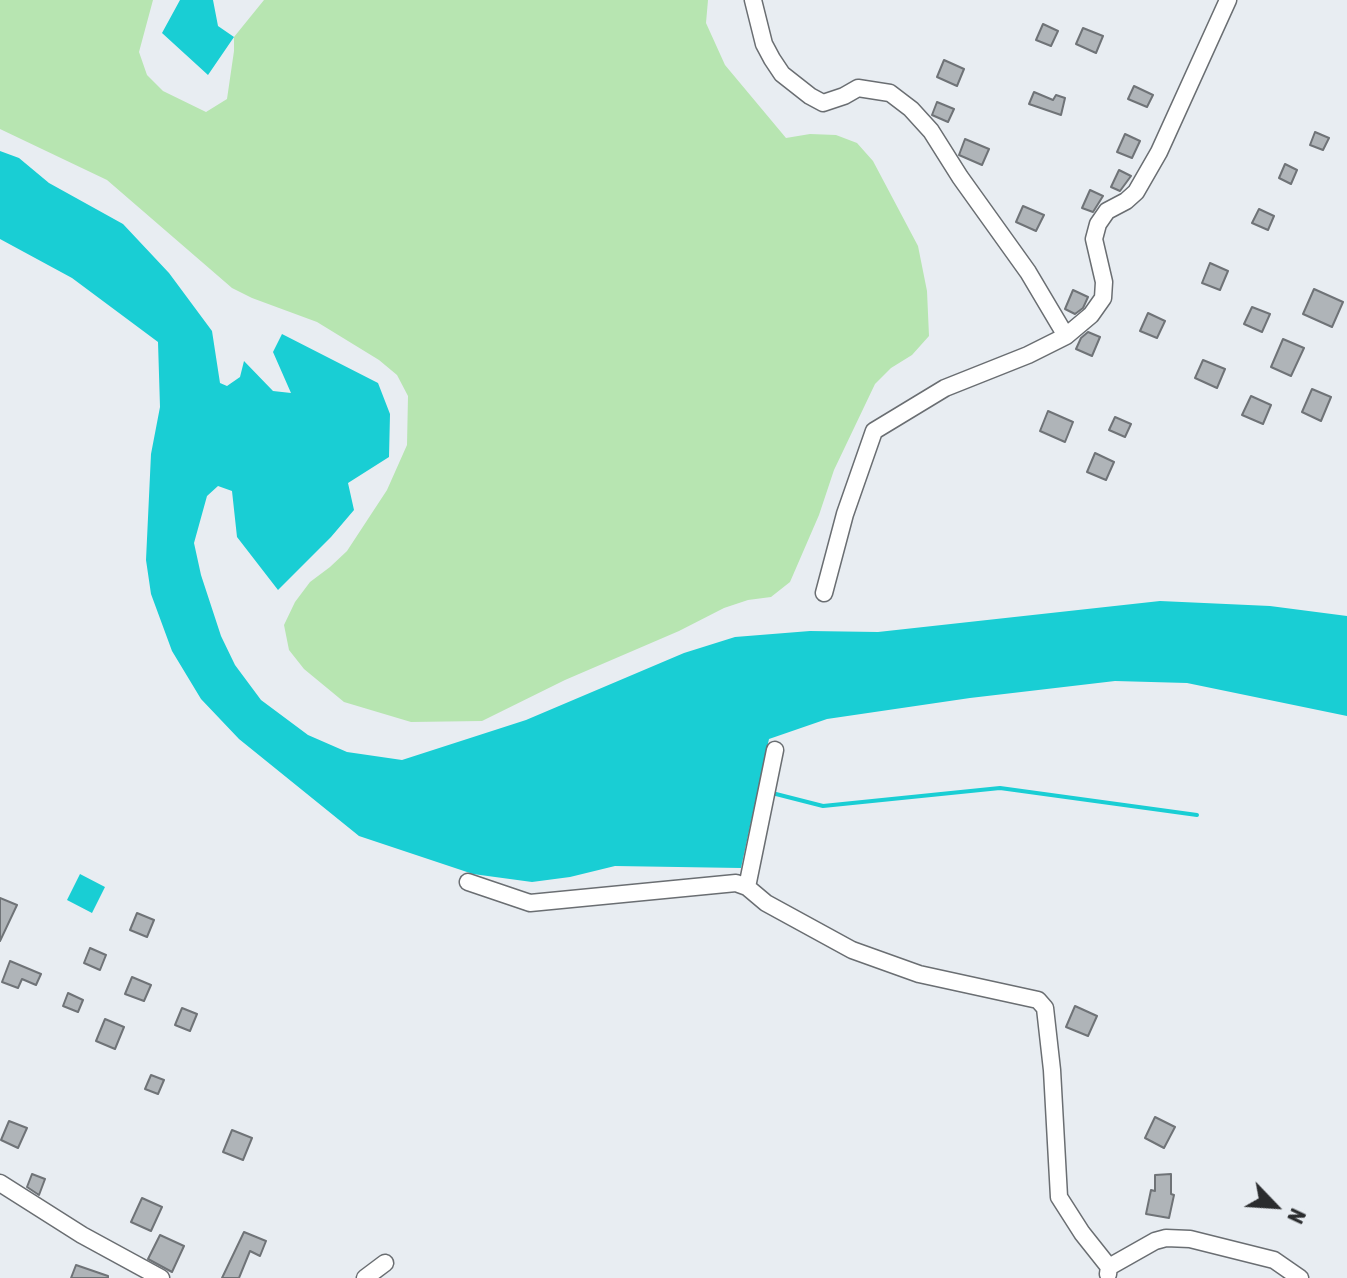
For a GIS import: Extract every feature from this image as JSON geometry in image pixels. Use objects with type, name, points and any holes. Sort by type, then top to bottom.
[{"type":"street","points":[[753,0],[764,44],[772,59],[782,74],[810,96],[823,103],[858,88],[890,93],[911,109],[931,131],[1028,272],[1066,336]]},
{"type":"street","points":[[824,593],[845,514],[874,431],[945,388],[1028,355],[1066,336],[1091,315],[1103,298],[1104,282],[1094,239],[1098,224],[1107,211],[1136,192],[1159,152],[1228,0]]},
{"type":"street","points":[[747,887],[775,750]]},
{"type":"street","points":[[468,882],[530,903],[736,883],[852,950],[919,974],[1038,1000],[1045,1008],[1052,1070],[1059,1197],[1109,1272],[1155,1241],[1166,1238],[1190,1239],[1274,1260],[1300,1278]]},
{"type":"street","points":[[0,1183],[82,1235],[161,1278]]},
{"type":"street","points":[[365,1278],[385,1263]]},
{"type":"green space","points":[[0,0],[153,0],[139,52],[147,75],[163,91],[206,112],[227,99],[234,37],[264,0],[708,0],[706,23],[725,65],[786,138],[810,134],[836,135],[857,143],[873,161],[918,246],[927,291],[929,336],[912,355],[891,368],[875,384],[834,470],[819,515],[790,582],[771,597],[724,608],[482,721],[411,722],[344,702],[304,669],[289,650],[284,625],[295,602],[310,582],[347,551],[387,490],[407,445],[408,396],[397,375],[379,360],[317,322],[232,288],[107,180],[0,129]]},
{"type":"water","points":[[180,0],[213,0],[218,26],[234,37],[208,75],[162,33]]},
{"type":"water","points":[[0,151],[19,158],[49,183],[123,224],[169,273],[212,331],[220,383],[227,386],[240,377],[244,361],[273,391],[291,393],[273,352],[282,334],[378,383],[390,414],[389,457],[348,483],[354,510],[278,590],[237,537],[232,491],[218,486],[207,496],[194,543],[221,636],[235,665],[261,700],[308,735],[347,752],[402,760],[526,720],[684,653],[735,637],[810,631],[878,632],[1160,601],[1270,606],[1347,616],[1347,716],[1187,683],[1115,681],[827,719],[769,739],[741,868],[615,866],[532,882],[473,874],[359,836],[239,739],[201,699],[172,651],[151,594],[146,560],[151,454],[160,407],[158,342],[72,278],[0,239]]},
{"type":"water","points":[[80,874],[105,887],[92,913],[67,900]]},
{"type":"building","points":[[1043,24],[1058,31],[1051,46],[1036,40]]},
{"type":"building","points":[[1083,28],[1103,36],[1096,53],[1076,44]]},
{"type":"building","points":[[944,60],[964,69],[957,86],[937,77]]},
{"type":"building","points":[[1134,86],[1153,95],[1147,107],[1128,99]]},
{"type":"building","points":[[1034,92],[1053,100],[1056,95],[1065,98],[1061,115],[1029,104]]},
{"type":"building","points":[[937,102],[954,109],[948,122],[932,115]]},
{"type":"building","points":[[1315,132],[1329,138],[1323,150],[1310,145]]},
{"type":"building","points":[[1125,134],[1140,141],[1132,158],[1117,152]]},
{"type":"building","points":[[965,139],[989,149],[982,165],[959,155]]},
{"type":"building","points":[[1285,164],[1297,170],[1291,184],[1279,178]]},
{"type":"building","points":[[1119,170],[1131,176],[1120,191],[1111,187]]},
{"type":"building","points":[[1090,190],[1103,196],[1093,212],[1082,208]]},
{"type":"building","points":[[1023,206],[1044,215],[1036,231],[1016,222]]},
{"type":"building","points":[[1259,209],[1274,216],[1268,230],[1252,223]]},
{"type":"building","points":[[1210,263],[1228,271],[1220,290],[1202,283]]},
{"type":"building","points":[[1314,289],[1343,302],[1332,327],[1303,314]]},
{"type":"building","points":[[1073,290],[1088,297],[1083,308],[1075,314],[1065,309]]},
{"type":"building","points":[[1252,307],[1270,314],[1262,332],[1244,324]]},
{"type":"building","points":[[1148,313],[1165,321],[1157,338],[1140,331]]},
{"type":"building","points":[[1088,332],[1100,337],[1092,356],[1076,349]]},
{"type":"building","points":[[1283,339],[1304,348],[1291,376],[1271,367]]},
{"type":"building","points":[[1203,360],[1225,369],[1217,388],[1195,378]]},
{"type":"building","points":[[1312,389],[1331,397],[1321,421],[1302,412]]},
{"type":"building","points":[[1251,396],[1271,405],[1263,424],[1242,415]]},
{"type":"building","points":[[1048,411],[1073,422],[1065,442],[1040,431]]},
{"type":"building","points":[[1115,417],[1131,424],[1125,437],[1109,430]]},
{"type":"building","points":[[1095,453],[1114,462],[1106,480],[1087,472]]},
{"type":"building","points":[[0,898],[17,905],[0,941]]},
{"type":"building","points":[[137,913],[154,920],[147,937],[130,930]]},
{"type":"building","points":[[90,948],[106,955],[100,970],[84,963]]},
{"type":"building","points":[[10,961],[41,974],[36,985],[22,979],[18,988],[2,982]]},
{"type":"building","points":[[132,977],[151,985],[144,1001],[125,994]]},
{"type":"building","points":[[68,993],[83,1000],[78,1012],[63,1006]]},
{"type":"building","points":[[1075,1006],[1097,1016],[1088,1036],[1066,1027]]},
{"type":"building","points":[[182,1008],[197,1014],[190,1031],[175,1025]]},
{"type":"building","points":[[105,1019],[124,1027],[115,1049],[96,1041]]},
{"type":"building","points":[[151,1075],[164,1080],[158,1094],[145,1089]]},
{"type":"building","points":[[1155,1117],[1175,1127],[1164,1148],[1145,1138]]},
{"type":"building","points":[[9,1121],[27,1128],[18,1148],[1,1140]]},
{"type":"building","points":[[232,1130],[252,1138],[243,1160],[223,1152]]},
{"type":"building","points":[[32,1174],[45,1179],[39,1195],[27,1187]]},
{"type":"building","points":[[1171,1174],[1171,1194],[1174,1195],[1169,1218],[1146,1214],[1151,1190],[1155,1191],[1155,1175]]},
{"type":"building","points":[[142,1198],[162,1207],[151,1231],[131,1222]]},
{"type":"building","points":[[244,1232],[266,1241],[260,1256],[250,1251],[239,1278],[222,1278]]},
{"type":"building","points":[[160,1235],[184,1246],[172,1272],[148,1259]]},
{"type":"building","points":[[76,1265],[108,1276],[108,1278],[71,1278]]},
{"type":"waterway","points":[[772,793],[823,806],[1000,788],[1197,815]]}]
